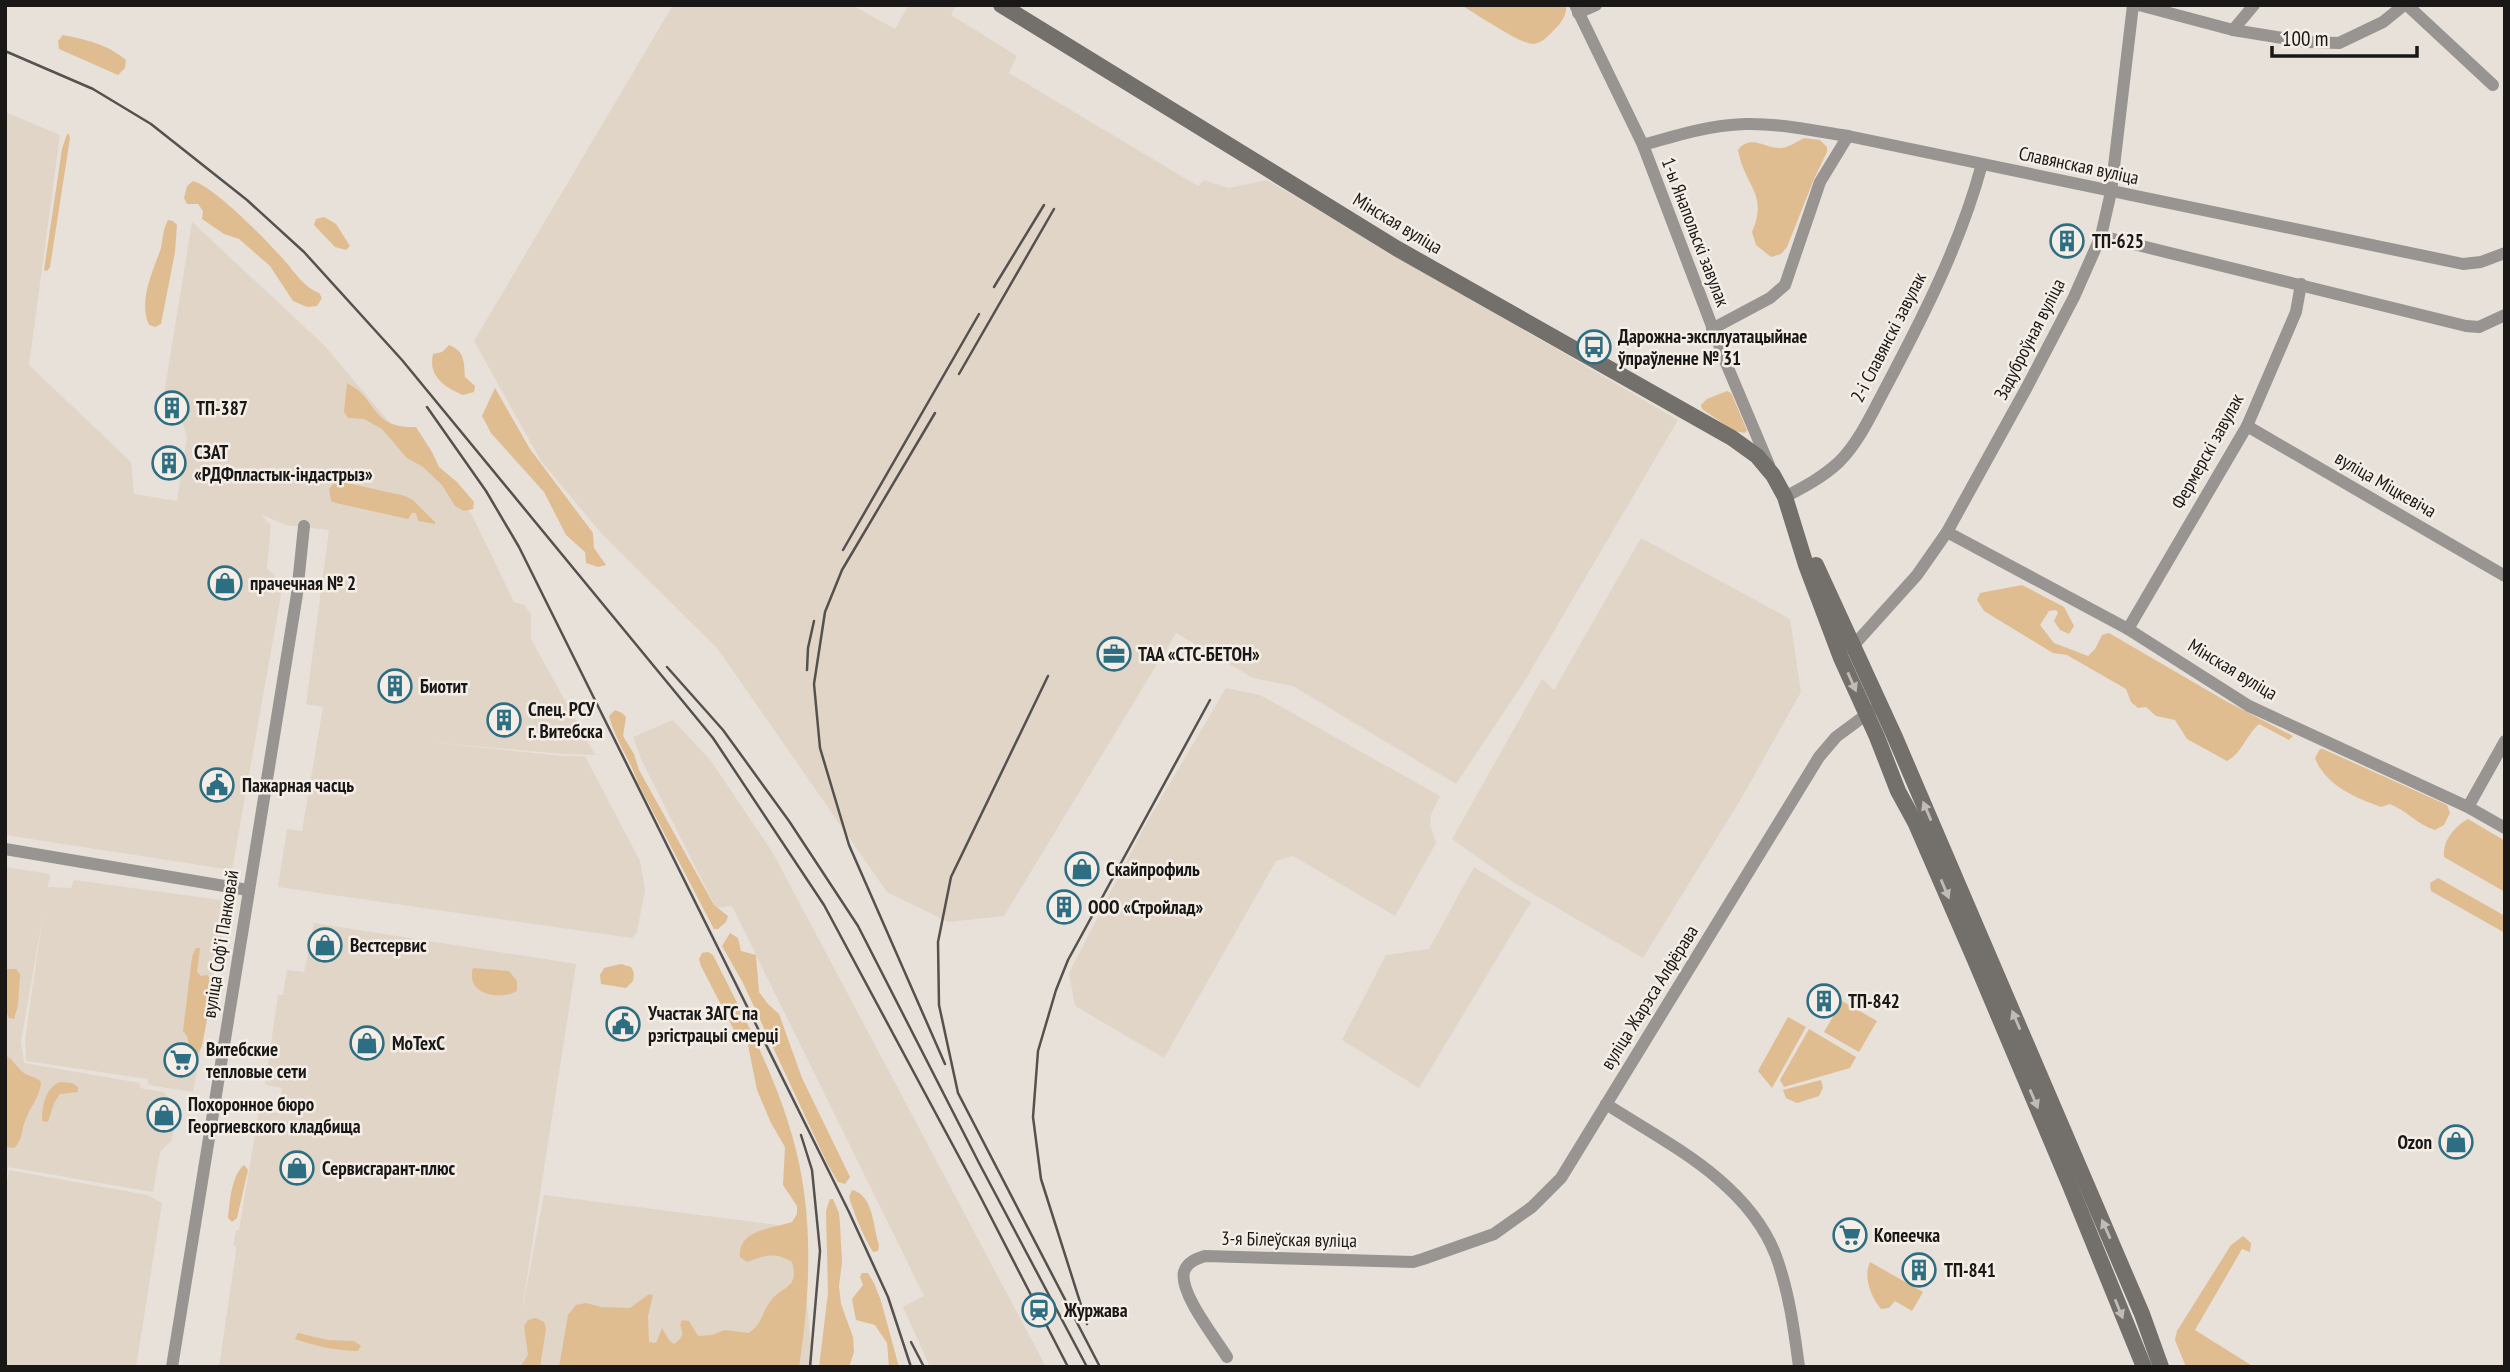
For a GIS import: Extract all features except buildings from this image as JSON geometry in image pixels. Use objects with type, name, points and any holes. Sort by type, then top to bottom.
[{"type":"main road","name":"Мінская вуліца","points":[[1001,5],[1396,247],[1732,438],[1757,456],[1773,475],[1785,497],[1796,526],[1828,589],[1847,652],[1873,710]]},
{"type":"main road","points":[[1873,710],[2130,1284],[2161,1367]]},
{"type":"main road","points":[[1873,710],[1898,791],[1916,824],[1980,972],[2144,1367]]},
{"type":"main road","points":[[2133,1343],[2149,1334]]},
{"type":"street","points":[[1577,9],[1596,5]]},
{"type":"street","name":"Задуброўная вуліца","points":[[1847,652],[1917,575],[1947,532],[2027,387],[2074,296],[2101,236],[2111,192],[2133,5]]},
{"type":"street","points":[[2139,5],[2233,30],[2307,42],[2339,43],[2383,22],[2406,5],[2493,85]]},
{"type":"street","points":[[2233,30],[2254,5]]},
{"type":"street","name":"1-ы Янапольскі завулак","points":[[1577,9],[1643,145],[1713,329],[1773,475]]},
{"type":"street","name":"Славянская вуліца","points":[[1643,145],[1696,130],[1743,124],[1773,125],[1848,136],[2463,264],[2481,262],[2505,253]]},
{"type":"street","points":[[1713,329],[1770,298],[1785,285],[1820,182],[1848,136]]},
{"type":"street","name":"2-і Славянскі завулак","points":[[1785,497],[1811,483],[1839,462],[1857,439],[1924,315],[1969,211],[1982,164]]},
{"type":"street","points":[[2101,236],[2466,326],[2479,327],[2505,315]]},
{"type":"street","name":"Фермерскі завулак","points":[[2129,629],[2247,426],[2296,312],[2301,284]]},
{"type":"street","name":"вуліца Міцкевіча","points":[[2247,426],[2505,576]]},
{"type":"street","name":"вуліца Софʼі Панковай","points":[[172,1367],[295,607],[304,526]]},
{"type":"street","name":"Мінская вуліца","points":[[1947,532],[2129,629],[2249,706],[2468,807],[2505,828]]},
{"type":"street","name":"вуліца Жарэса Алфёрава","points":[[1413,1262],[1494,1234],[1532,1208],[1560,1178],[1819,757],[1836,737],[1873,710]]},
{"type":"street","points":[[2468,807],[2505,741]]},
{"type":"street","points":[[5,849],[248,890]]},
{"type":"street","points":[[1606,1104],[1711,1171],[1743,1203],[1764,1231],[1775,1254],[1790,1303],[1799,1367]]},
{"type":"street","name":"3-я Білеўская вуліца","points":[[1227,1357],[1189,1296],[1183,1280],[1185,1270],[1192,1260],[1205,1256],[1413,1262]]},
{"type":"shaded area","points":[[673,5],[852,5],[895,29],[909,5],[956,5],[951,15],[1017,56],[1009,73],[1198,186],[1204,180],[1229,188],[1267,180],[1678,420],[1524,682],[1456,784],[1293,686],[1253,678],[1176,633],[1004,916],[948,922],[887,892],[717,648],[602,534],[541,461],[474,341]]},
{"type":"shaded area","points":[[1461,5],[1566,5],[1566,9],[1558,26],[1543,40],[1533,44],[1508,34]]},
{"type":"shaded area","points":[[63,35],[112,50],[126,60],[125,68],[118,75],[59,49],[58,41]]},
{"type":"shaded area","points":[[5,112],[60,135],[29,365],[131,462],[134,494],[177,501],[187,437],[180,416],[161,412],[192,222],[324,345],[446,489],[471,513],[514,602],[524,605],[531,614],[531,639],[595,755],[430,742],[585,756],[640,861],[645,890],[637,932],[632,938],[278,887],[287,829],[302,831],[323,707],[306,704],[329,530],[286,525],[260,514],[271,525],[267,568],[283,584],[232,870],[5,835]]},
{"type":"shaded area","points":[[67,134],[70,138],[50,267],[47,271],[44,270],[62,149]]},
{"type":"shaded area","points":[[1804,138],[1820,140],[1827,147],[1827,152],[1787,247],[1781,254],[1771,257],[1756,245],[1752,232],[1757,219],[1757,199],[1738,150],[1753,142],[1782,148]]},
{"type":"shaded area","points":[[193,181],[203,185],[227,204],[266,240],[304,283],[319,293],[322,298],[317,306],[307,307],[293,301],[270,266],[239,239],[224,234],[202,219],[203,211],[198,204],[187,204],[184,198],[187,186]]},
{"type":"shaded area","points":[[324,217],[336,224],[350,246],[346,250],[335,247],[314,225],[316,219]]},
{"type":"shaded area","points":[[168,220],[177,225],[175,252],[161,324],[155,327],[149,325],[146,316],[146,296]]},
{"type":"shaded area","points":[[449,345],[461,354],[465,377],[475,386],[474,392],[463,395],[435,375],[433,354],[442,352]]},
{"type":"shaded area","points":[[347,383],[364,396],[382,418],[401,426],[416,427],[439,467],[457,482],[474,502],[473,509],[464,511],[455,506],[442,485],[423,467],[407,458],[382,429],[364,419],[348,418],[344,412]]},
{"type":"shaded area","points":[[495,388],[530,449],[593,533],[594,548],[606,565],[598,567],[586,563],[585,552],[566,535],[544,492],[491,433],[482,416]]},
{"type":"shaded area","points":[[1727,391],[1731,393],[1747,430],[1745,433],[1734,431],[1702,409],[1701,405],[1707,399]]},
{"type":"shaded area","points":[[339,481],[405,496],[413,500],[435,524],[418,521],[416,513],[412,513],[408,519],[331,501],[329,489]]},
{"type":"shaded area","points":[[1641,538],[1790,619],[1801,692],[1741,799],[1643,958],[1513,882],[1452,839],[1542,679],[1554,690]]},
{"type":"shaded area","points":[[2022,585],[2064,607],[2074,626],[2069,634],[2060,630],[2054,621],[2058,613],[2056,610],[2049,611],[2040,625],[2054,643],[2088,656],[2102,635],[2109,633],[2224,700],[2293,736],[2289,740],[2259,724],[2237,753],[2227,761],[2187,739],[2175,720],[2156,716],[2146,707],[2138,708],[2131,702],[2126,689],[2067,655],[2053,653],[1984,611],[1977,600],[1980,593]]},
{"type":"shaded area","points":[[1226,688],[1260,695],[1440,796],[1431,815],[1430,825],[1436,843],[1395,916],[1293,856],[1276,861],[1164,1058],[1075,1006],[1069,973],[1143,829]]},
{"type":"shaded area","points":[[615,710],[626,717],[623,736],[634,754],[639,770],[714,905],[728,916],[718,929],[714,929],[638,783],[609,716]]},
{"type":"shaded area","points":[[673,720],[711,761],[773,853],[1046,1367],[930,1367],[903,1307],[924,1296],[732,906],[716,908],[641,759],[633,737]]},
{"type":"shaded area","points":[[2320,749],[2447,805],[2450,813],[2444,825],[2435,830],[2390,804],[2381,807],[2342,789],[2326,776],[2315,758]]},
{"type":"shaded area","points":[[2468,819],[2505,841],[2505,892],[2444,857],[2445,845],[2450,835]]},
{"type":"shaded area","points":[[5,867],[50,874],[48,887],[71,888],[74,880],[228,901],[193,1092],[148,1085],[148,1079],[26,1061],[25,1040],[43,915],[21,1041],[24,1063],[140,1083],[140,1088],[163,1092],[177,1108],[172,1140],[160,1152],[153,1192],[8,1167],[5,1182]]},
{"type":"shaded area","points":[[1474,867],[1531,902],[1419,1088],[1342,1040],[1386,955],[1429,949]]},
{"type":"shaded area","points":[[2438,878],[2505,916],[2505,933],[2431,891],[2430,883]]},
{"type":"shaded area","points":[[314,923],[576,964],[521,1316],[544,1195],[800,1228],[813,1367],[219,1367],[236,1251],[236,1246],[233,1245],[236,1230],[239,1230],[259,1111],[280,1113],[282,1088],[265,1085],[278,995],[283,995],[287,970],[304,972]]},
{"type":"shaded area","points":[[730,933],[738,938],[741,951],[756,955],[759,992],[779,1014],[802,1078],[850,1177],[845,1184],[838,1182],[827,1163],[743,983],[722,946]]},
{"type":"shaded area","points":[[196,948],[200,948],[197,972],[201,976],[207,975],[214,982],[202,1046],[197,1055],[191,1054],[187,1036],[183,1031],[192,957]]},
{"type":"shaded area","points":[[702,953],[713,955],[767,1066],[785,1112],[799,1163],[807,1221],[808,1280],[799,1367],[559,1367],[568,1315],[576,1305],[586,1303],[601,1307],[630,1308],[649,1294],[653,1295],[648,1316],[649,1342],[656,1343],[662,1328],[674,1344],[682,1336],[682,1320],[689,1321],[698,1336],[725,1330],[749,1333],[774,1297],[788,1286],[793,1278],[792,1262],[786,1259],[770,1256],[747,1262],[740,1257],[744,1241],[750,1235],[792,1222],[797,1214],[797,1206],[783,1185],[785,1147],[757,1090],[748,1045],[736,1034],[701,966],[699,959]]},
{"type":"shaded area","points":[[621,964],[631,967],[634,973],[633,981],[626,988],[601,984],[600,975],[604,968]]},
{"type":"shaded area","points":[[473,968],[509,971],[517,981],[517,991],[501,995],[485,993],[474,984]]},
{"type":"shaded area","points":[[5,969],[16,969],[20,974],[18,1005],[14,1019],[9,1018],[5,1009]]},
{"type":"shaded area","points":[[1842,1001],[1877,1021],[1859,1052],[1824,1032]]},
{"type":"shaded area","points":[[1788,1017],[1806,1027],[1772,1088],[1758,1071]]},
{"type":"shaded area","points":[[1809,1029],[1856,1057],[1850,1068],[1784,1087],[1780,1080]]},
{"type":"shaded area","points":[[5,1055],[24,1073],[41,1082],[20,1139],[14,1148],[5,1147]]},
{"type":"shaded area","points":[[1821,1080],[1823,1088],[1819,1096],[1797,1103],[1786,1098],[1783,1090]]},
{"type":"shaded area","points":[[60,1082],[72,1083],[78,1087],[78,1092],[60,1094],[48,1122],[42,1121],[48,1093]]},
{"type":"shaded area","points":[[244,1165],[248,1170],[237,1218],[232,1222],[228,1218],[232,1190],[236,1176]]},
{"type":"shaded area","points":[[9,1170],[147,1195],[162,1203],[136,1367],[5,1367],[5,1192]]},
{"type":"shaded area","points":[[852,1190],[865,1198],[869,1205],[879,1245],[878,1251],[873,1252],[860,1226],[849,1197]]},
{"type":"shaded area","points":[[830,1199],[833,1199],[839,1213],[842,1262],[839,1286],[841,1304],[853,1337],[854,1352],[849,1367],[819,1367],[828,1293],[826,1211]]},
{"type":"shaded area","points":[[2243,1236],[2251,1243],[2250,1252],[2242,1249],[2195,1330],[2254,1367],[2186,1367],[2175,1340],[2177,1331],[2231,1245]]},
{"type":"shaded area","points":[[1870,1262],[1923,1292],[1912,1311],[1895,1301],[1889,1308],[1881,1309],[1869,1287],[1867,1274]]},
{"type":"shaded area","points":[[862,1273],[868,1273],[874,1283],[899,1367],[889,1367],[887,1343],[875,1325],[856,1320],[852,1299],[863,1285],[860,1277]]},
{"type":"shaded area","points":[[536,1318],[544,1322],[546,1329],[540,1367],[520,1367],[528,1355],[524,1326],[528,1320]]},
{"type":"shaded area","points":[[298,1333],[328,1340],[354,1341],[361,1346],[358,1351],[326,1348],[295,1339]]},
{"type":"railway","points":[[5,51],[93,89],[151,124],[247,200],[304,252],[402,360],[713,738],[824,905],[1068,1367]]},
{"type":"railway","points":[[994,287],[1044,205]]},
{"type":"railway","points":[[959,374],[1054,209]]},
{"type":"railway","points":[[843,550],[979,314]]},
{"type":"railway","points":[[427,407],[486,491],[519,547],[849,1212],[888,1297],[911,1367]]},
{"type":"railway","points":[[935,413],[842,570],[825,612],[814,684],[820,748],[849,845],[945,1064]]},
{"type":"railway","points":[[807,670],[808,648],[814,621]]},
{"type":"railway","points":[[667,667],[723,730],[789,821],[858,926],[1087,1367]]},
{"type":"railway","points":[[1048,676],[951,877],[938,942],[939,1005],[958,1093],[1100,1367]]},
{"type":"railway","points":[[1087,1324],[1041,1179],[1033,1117],[1038,1051],[1068,960],[1210,700]]},
{"type":"railway","points":[[801,1135],[812,1170],[820,1251],[810,1367]]},
{"type":"railway","points":[[911,1342],[924,1367]]},
{"type":"place","name":"ТП-625","points":[[2067,241]]},
{"type":"place","name":"Дарожна-эксплуатацыйнае ўпраўленне № 31","points":[[1594,347]]},
{"type":"place","name":"ТП-387","points":[[172,408]]},
{"type":"place","name":"СЗАТ «РДФпластык-індастрыз»","points":[[169,463]]},
{"type":"place","name":"прачечная № 2","points":[[225,583]]},
{"type":"place","name":"ТАА «СТС-БЕТОН»","points":[[1114,654]]},
{"type":"place","name":"Биотит","points":[[395,686]]},
{"type":"place","name":"Спец. РСУ г. Витебска","points":[[504,720]]},
{"type":"place","name":"Пажарная часць","points":[[217,785]]},
{"type":"place","name":"Скайпрофиль","points":[[1082,869]]},
{"type":"place","name":"ООО «Стройлад»","points":[[1064,907]]},
{"type":"place","name":"Вестсервис","points":[[325,945]]},
{"type":"place","name":"ТП-842","points":[[1824,1001]]},
{"type":"place","name":"Участак ЗАГС па рэгістрацыі смерці","points":[[623,1024]]},
{"type":"place","name":"MoTexC","points":[[367,1043]]},
{"type":"place","name":"Витебские тепловые сети","points":[[181,1060]]},
{"type":"place","name":"Похоронное бюро Георгиевского кладбища","points":[[164,1115]]},
{"type":"place","name":"Ozon","points":[[2456,1142]]},
{"type":"place","name":"Сервисгарант-плюс","points":[[297,1168]]},
{"type":"place","name":"Копеечка","points":[[1850,1235]]},
{"type":"place","name":"ТП-841","points":[[1919,1270]]},
{"type":"place","name":"Журжава","points":[[1039,1310]]}]
